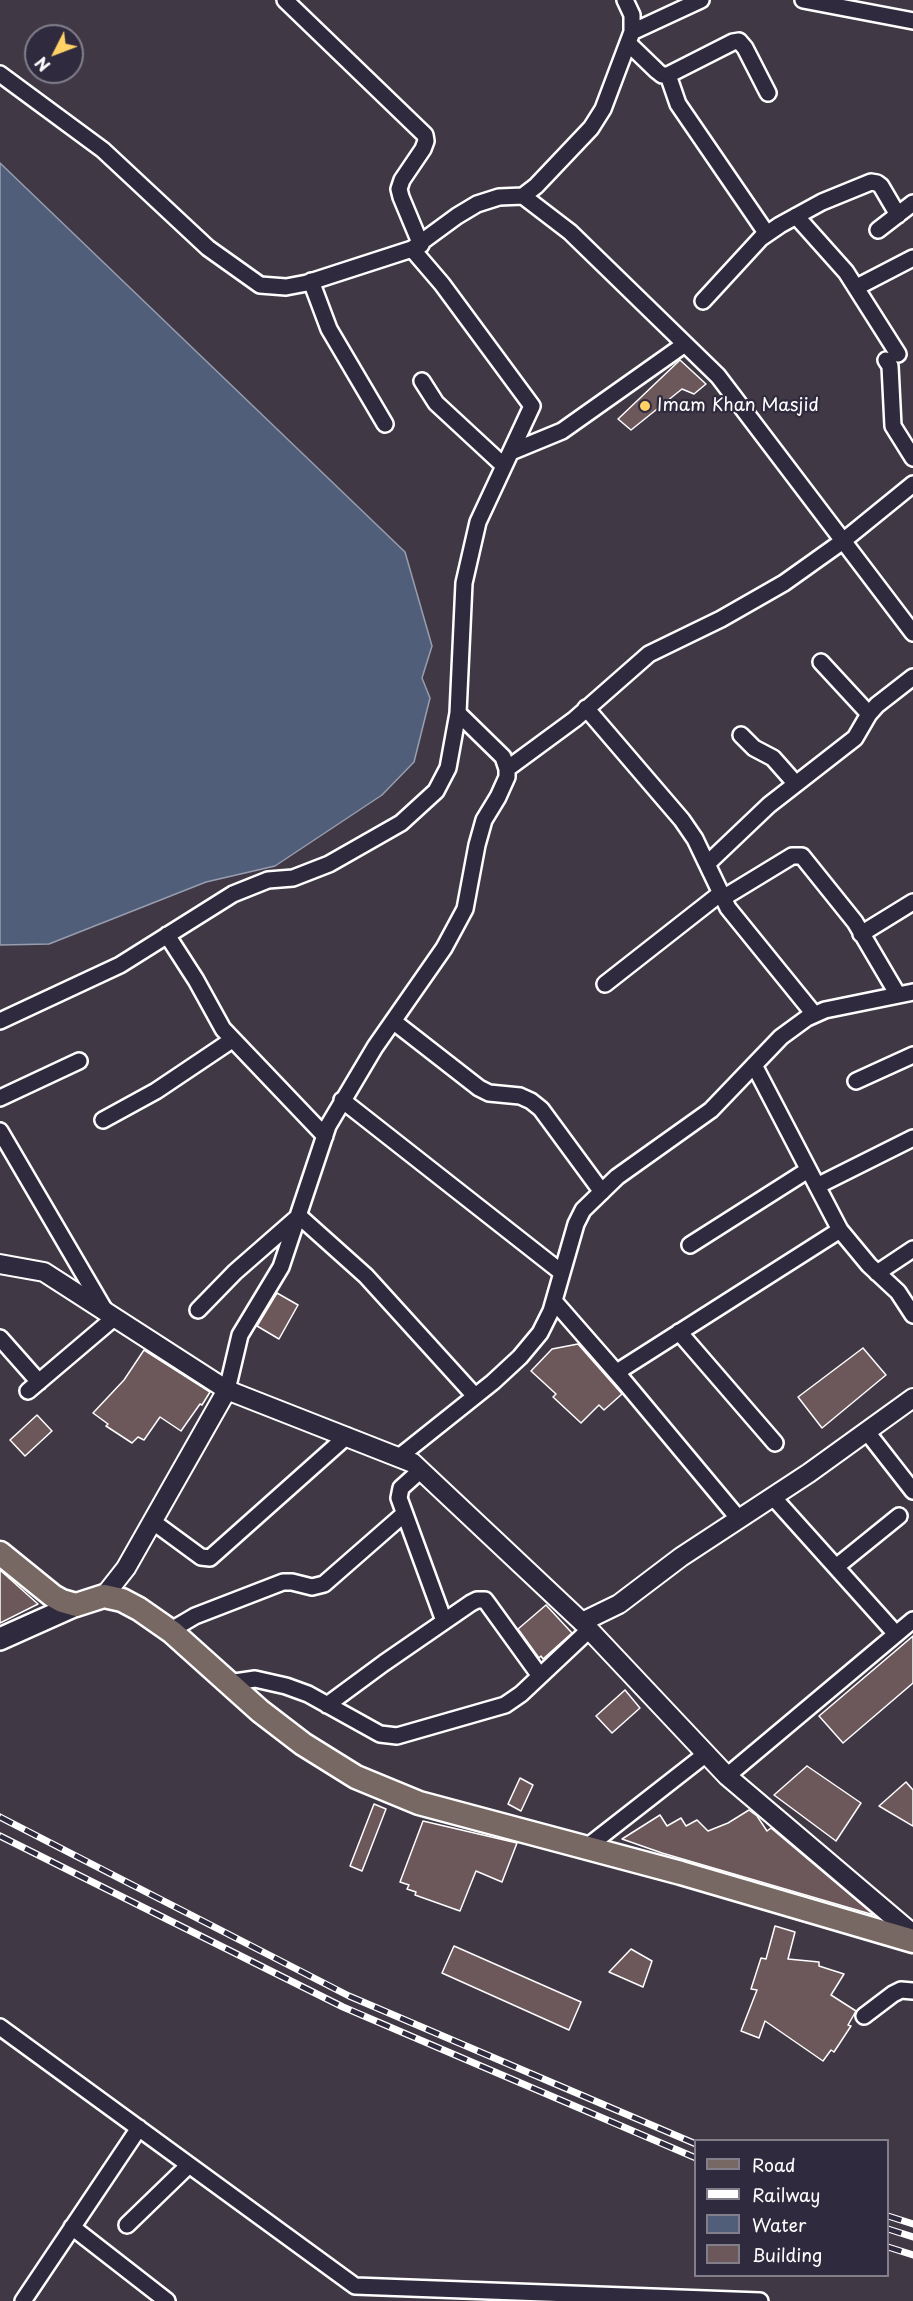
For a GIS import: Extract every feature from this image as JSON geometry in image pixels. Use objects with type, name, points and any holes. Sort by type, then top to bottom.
[{"type":"main road","points":[[0,1553],[53,1596],[76,1605]]},
{"type":"main road","points":[[0,1639],[76,1605],[104,1596],[122,1600],[172,1632],[260,1711],[303,1744],[356,1777],[419,1803],[681,1872],[913,1941]]},
{"type":"street","points":[[0,1021],[120,965],[233,894],[268,879],[293,879],[328,864],[401,823],[436,791],[448,768],[458,713],[464,583],[478,522],[532,406],[416,247],[399,189],[402,180],[423,149],[426,141],[425,135],[285,0]]},
{"type":"street","points":[[0,74],[103,150],[208,248],[260,285],[286,287],[312,281],[416,247],[477,204],[499,197],[523,196],[536,186],[591,128],[603,109],[630,38],[632,15],[625,0]]},
{"type":"street","points":[[630,38],[701,0]]},
{"type":"street","points":[[802,0],[913,21]]},
{"type":"street","points":[[630,38],[662,75],[668,75],[739,41],[745,48],[768,93]]},
{"type":"street","points":[[668,75],[678,104],[767,234]]},
{"type":"street","points":[[703,301],[767,234],[822,202],[871,182],[877,183],[898,215]]},
{"type":"street","points":[[523,196],[570,232],[718,376],[913,633]]},
{"type":"street","points":[[878,230],[913,203]]},
{"type":"street","points":[[796,216],[835,259],[856,287],[892,357],[890,366],[893,426],[913,458]]},
{"type":"street","points":[[856,287],[913,258]]},
{"type":"street","points":[[312,281],[329,329],[385,424]]},
{"type":"street","points":[[511,452],[562,431],[685,344]]},
{"type":"street","points":[[422,381],[436,403],[504,466]]},
{"type":"street","points":[[507,769],[542,746],[649,654],[721,619],[784,583],[843,541],[913,484]]},
{"type":"street","points":[[821,662],[869,714]]},
{"type":"street","points":[[707,864],[753,820],[855,738],[869,714],[889,695],[912,681]]},
{"type":"street","points":[[586,708],[682,820],[695,839],[722,896],[740,925],[814,1014]]},
{"type":"street","points":[[104,1596],[126,1568],[227,1390],[240,1335],[281,1267],[328,1126],[393,1021],[444,948],[465,909],[484,820],[498,797],[507,777],[507,769],[502,758],[458,713]]},
{"type":"street","points":[[741,735],[754,748],[773,758],[796,784]]},
{"type":"street","points":[[399,1457],[520,1357],[540,1333],[554,1301],[576,1224],[584,1210],[617,1177],[711,1110],[781,1037],[814,1014],[905,993],[802,856],[797,855],[722,896],[605,984]]},
{"type":"street","points":[[861,934],[913,902]]},
{"type":"street","points":[[168,935],[232,1040],[325,1136]]},
{"type":"street","points":[[393,1021],[479,1088],[497,1095],[520,1096],[541,1108],[602,1191]]},
{"type":"street","points":[[103,1120],[156,1091],[232,1040]]},
{"type":"street","points":[[856,1081],[913,1055]]},
{"type":"street","points":[[0,1098],[79,1061]]},
{"type":"street","points":[[754,1065],[840,1230],[877,1273],[898,1292],[913,1314]]},
{"type":"street","points":[[342,1100],[561,1272]]},
{"type":"street","points":[[0,1131],[111,1316]]},
{"type":"street","points":[[817,1186],[913,1138]]},
{"type":"street","points":[[690,1245],[808,1170]]},
{"type":"street","points":[[198,1310],[235,1272],[299,1216]]},
{"type":"street","points":[[299,1216],[366,1276],[474,1396]]},
{"type":"street","points":[[617,1372],[840,1230]]},
{"type":"street","points":[[877,1273],[913,1249]]},
{"type":"street","points":[[2,1266],[45,1272],[227,1390],[413,1462],[585,1626],[727,1776],[913,1934]]},
{"type":"street","points":[[554,1301],[617,1372],[739,1519]]},
{"type":"street","points":[[0,1338],[34,1386],[111,1316]]},
{"type":"street","points":[[679,1332],[775,1443]]},
{"type":"street","points":[[228,1683],[255,1679],[308,1694],[380,1734],[397,1736],[505,1705],[521,1695],[585,1626],[619,1604],[681,1557],[773,1497],[913,1398]]},
{"type":"street","points":[[867,1431],[913,1491]]},
{"type":"street","points":[[152,1521],[201,1557],[210,1558],[346,1436]]},
{"type":"street","points":[[421,1470],[400,1488],[399,1492],[404,1514],[444,1621]]},
{"type":"street","points":[[773,1497],[896,1634]]},
{"type":"street","points":[[172,1632],[195,1616],[283,1582],[292,1581],[312,1587],[324,1584],[404,1514]]},
{"type":"street","points":[[836,1567],[899,1516]]},
{"type":"street","points":[[327,1705],[471,1603],[485,1600],[540,1676]]},
{"type":"street","points":[[727,1776],[913,1620]]},
{"type":"street","points":[[587,1847],[706,1754]]},
{"type":"street","points":[[864,2016],[893,1994],[902,1990],[913,1991]]},
{"type":"street","points":[[0,2027],[355,2286],[624,2298],[760,2301]]},
{"type":"street","points":[[23,2301],[139,2128]]},
{"type":"street","points":[[127,2225],[189,2165]]},
{"type":"street","points":[[72,2227],[167,2301]]},
{"type":"water","points":[[0,163],[405,552],[432,646],[422,678],[430,698],[414,762],[382,795],[275,866],[206,882],[49,944],[0,945]]},
{"type":"building","name":"Imam Khan Masjid","points":[[680,360],[706,384],[694,394],[682,389],[631,430],[618,419]]},
{"type":"building","points":[[277,1293],[298,1305],[279,1339],[257,1326]]},
{"type":"building","points":[[578,1344],[622,1394],[604,1410],[599,1405],[581,1423],[553,1397],[556,1394],[531,1371],[552,1349]]},
{"type":"building","points":[[863,1348],[886,1375],[822,1428],[798,1397]]},
{"type":"building","points":[[144,1350],[210,1392],[181,1431],[160,1417],[144,1440],[138,1437],[132,1443],[106,1426],[108,1424],[93,1413],[124,1380]]},
{"type":"building","points":[[37,1415],[52,1431],[25,1456],[10,1440]]},
{"type":"building","points":[[0,1570],[38,1604],[0,1623]]},
{"type":"building","points":[[546,1605],[572,1633],[543,1659],[541,1656],[539,1658],[518,1629]]},
{"type":"building","points":[[913,1636],[913,1683],[843,1743],[819,1716]]},
{"type":"building","points":[[625,1690],[640,1708],[612,1733],[596,1716]]},
{"type":"building","points":[[807,1766],[861,1803],[836,1841],[774,1795]]},
{"type":"building","points":[[520,1778],[533,1785],[521,1811],[508,1804]]},
{"type":"building","points":[[906,1782],[913,1790],[913,1826],[879,1806]]},
{"type":"building","points":[[374,1804],[386,1809],[362,1871],[350,1866]]},
{"type":"building","points":[[749,1810],[757,1816],[767,1831],[771,1828],[874,1915],[662,1853],[622,1839],[660,1815],[667,1826],[681,1818],[686,1826],[697,1820],[708,1831],[728,1823]]},
{"type":"building","points":[[423,1821],[517,1843],[502,1882],[476,1871],[460,1911],[415,1895],[416,1892],[407,1889],[409,1885],[400,1882]]},
{"type":"building","points":[[775,1926],[795,1932],[788,1959],[819,1962],[819,1966],[844,1974],[831,1995],[856,2011],[848,2025],[851,2026],[834,2052],[831,2050],[823,2061],[765,2021],[759,2038],[741,2031],[757,1990],[751,1989],[761,1958],[766,1959]]},
{"type":"building","points":[[454,1946],[581,2002],[569,2030],[442,1973]]},
{"type":"building","points":[[631,1949],[652,1961],[643,1987],[609,1972]]},
{"type":"railway","points":[[0,1817],[349,1996],[694,2143]]},
{"type":"railway","points":[[0,1836],[343,2007],[694,2157]]},
{"type":"railway","points":[[889,2216],[913,2224]]},
{"type":"railway","points":[[889,2229],[913,2237]]},
{"type":"railway","points":[[889,2247],[913,2255]]},
{"type":"place","name":"Imam Khan Masjid","points":[[645,406]]}]
